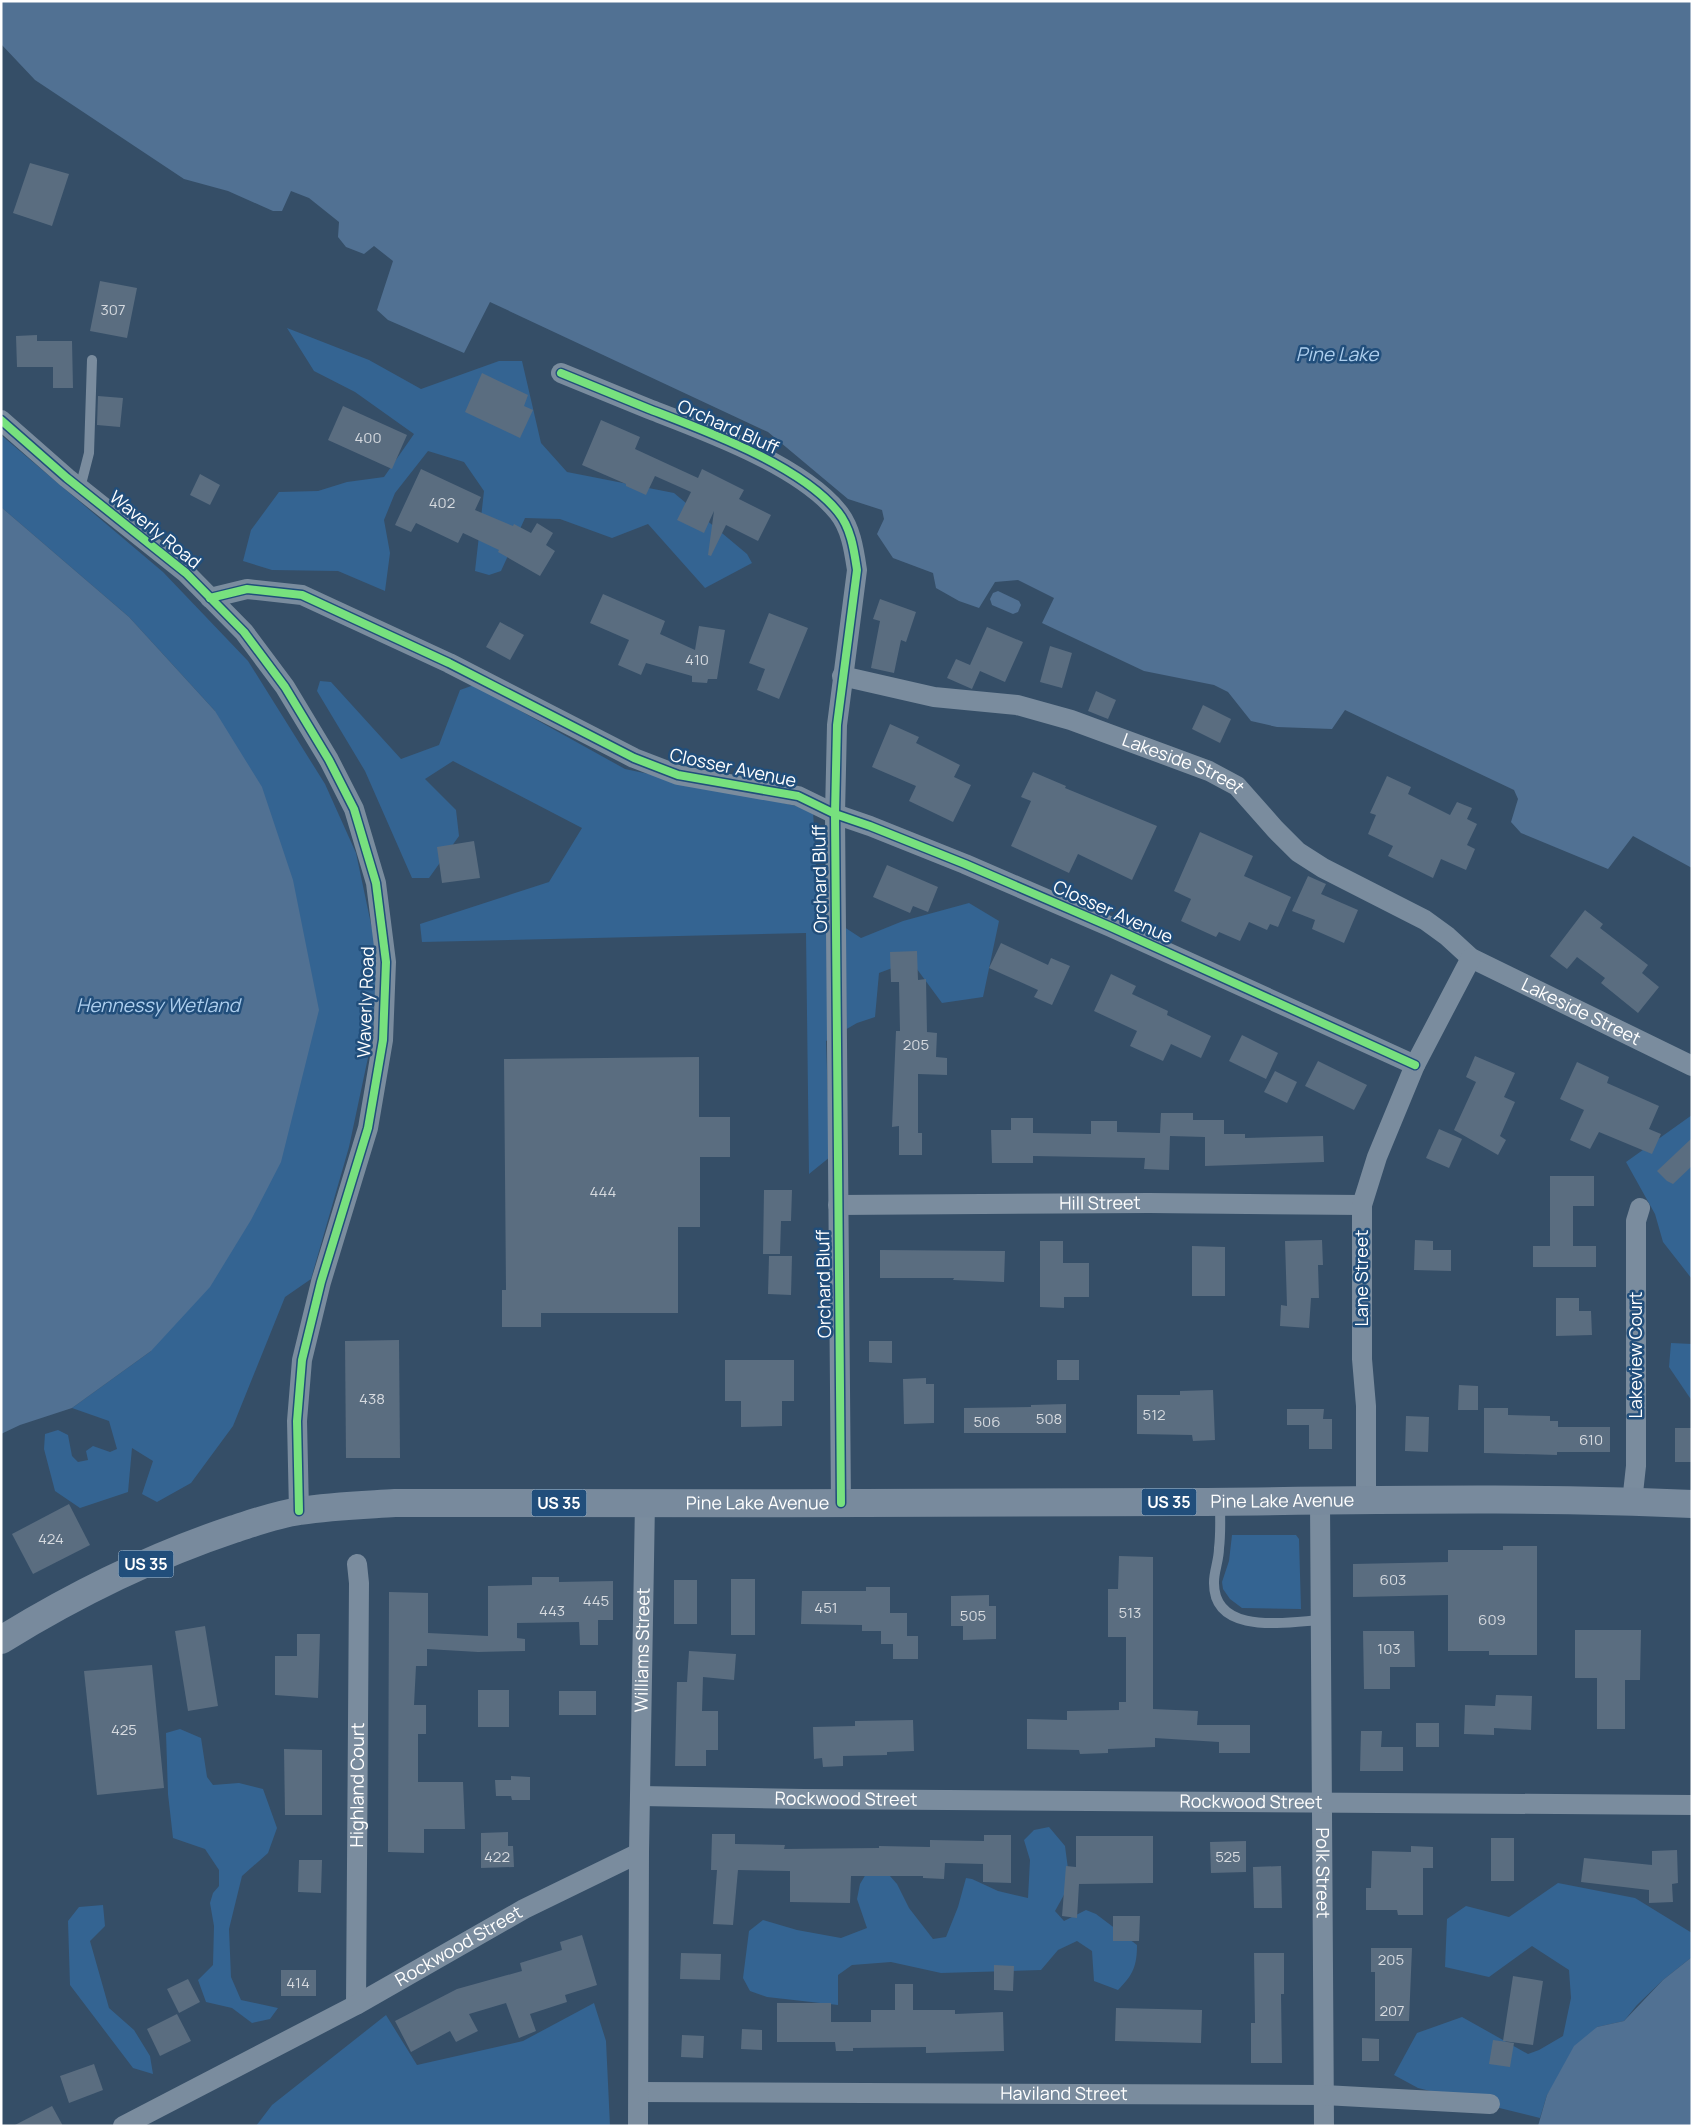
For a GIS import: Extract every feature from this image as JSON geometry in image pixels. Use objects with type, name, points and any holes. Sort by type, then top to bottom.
[{"type":"main road","name":"Pine Lake Avenue","points":[[4,1634],[192,1543],[257,1522],[300,1511],[395,1503],[1366,1500],[1692,1504]]},
{"type":"street","name":"Orchard Bluff","points":[[561,373],[694,426],[746,449],[789,472],[821,495],[839,513],[853,545],[857,570],[837,726],[835,814],[841,1503]]},
{"type":"street","name":"Waverly Road","points":[[1,420],[80,488],[186,573],[244,632],[285,687],[329,760],[354,809],[376,883],[386,962],[383,1040],[368,1128],[321,1282],[302,1360],[297,1421],[300,1511]]},
{"type":"street","name":"Closser Avenue","points":[[210,598],[247,589],[302,595],[449,663],[634,758],[678,775],[798,796],[835,814],[956,860],[1075,911],[1415,1065]]},
{"type":"street","name":"Lakeside Street","points":[[842,676],[934,697],[1017,705],[1072,720],[1209,771],[1237,786],[1298,852],[1323,868],[1425,920],[1447,936],[1471,958],[1692,1066]]},
{"type":"street","points":[[1415,1065],[1471,958]]},
{"type":"street","name":"Lane Street","points":[[1366,1500],[1366,1406],[1362,1359],[1362,1205],[1377,1157],[1415,1065]]},
{"type":"street","name":"Hill Street","points":[[838,1206],[1149,1203],[1362,1205]]},
{"type":"street","name":"Lakeview Court","points":[[1632,1502],[1636,1466],[1636,1221],[1640,1208]]},
{"type":"street","name":"Polk Street","points":[[1320,1501],[1324,2126]]},
{"type":"street","name":"Williams Street","points":[[641,1796],[645,1502]]},
{"type":"street","name":"Highland Court","points":[[356,2005],[359,1600],[357,1564]]},
{"type":"street","points":[[638,2126],[641,1796]]},
{"type":"street","name":"Rockwood Street","points":[[641,1796],[804,1799],[1323,1801],[1692,1805]]},
{"type":"street","name":"Rockwood Street","points":[[123,2126],[356,2005],[524,1909],[639,1853]]},
{"type":"street","name":"Haviland Street","points":[[639,2092],[1324,2094],[1490,2104]]},
{"type":"lane","points":[[80,488],[89,453],[92,360]]},
{"type":"lane","points":[[1220,1501],[1220,1549],[1214,1584],[1218,1600],[1223,1609],[1235,1618],[1255,1622],[1321,1620]]},
{"type":"shaded area","points":[[287,328],[369,360],[421,389],[499,361],[522,361],[541,443],[567,472],[674,493],[747,554],[752,563],[705,588],[648,524],[612,538],[560,519],[525,518],[501,571],[489,575],[475,571],[484,491],[464,462],[428,451],[395,493],[384,520],[390,553],[385,591],[338,571],[272,570],[243,561],[251,530],[279,492],[318,491],[347,482],[384,477],[414,434],[355,392],[314,371]]},
{"type":"shaded area","points":[[1,435],[163,572],[248,661],[325,784],[356,853],[378,957],[373,1034],[349,1147],[311,1279],[285,1297],[233,1426],[191,1483],[157,1502],[142,1494],[153,1461],[132,1448],[128,1492],[80,1508],[55,1491],[44,1449],[45,1434],[58,1430],[68,1435],[72,1456],[78,1462],[88,1460],[86,1451],[93,1446],[110,1452],[117,1449],[109,1421],[72,1408],[151,1351],[215,711],[129,617],[1,507]]},
{"type":"shaded area","points":[[320,681],[331,682],[401,759],[439,745],[460,690],[474,685],[625,769],[813,810],[818,910],[861,938],[903,921],[969,903],[999,921],[983,997],[942,1003],[911,961],[879,973],[875,1017],[857,1023],[826,1041],[830,1157],[809,1174],[806,933],[422,942],[420,924],[549,882],[582,828],[453,761],[425,779],[456,810],[459,836],[429,878],[412,878],[365,771],[317,691]]},
{"type":"shaded area","points":[[1692,1115],[1692,1279],[1663,1242],[1655,1214],[1626,1162]]},
{"type":"shaded area","points":[[1671,1343],[1692,1344],[1692,1401],[1669,1367]]},
{"type":"shaded area","points":[[1232,1535],[1296,1535],[1299,1539],[1301,1609],[1242,1608],[1230,1599],[1223,1589],[1222,1582],[1229,1561]]},
{"type":"shaded area","points":[[180,1729],[201,1738],[207,1777],[213,1785],[239,1783],[263,1789],[277,1828],[268,1853],[242,1876],[229,1929],[231,1977],[241,2000],[278,2008],[270,2019],[252,2023],[232,2008],[206,2002],[198,1980],[213,1965],[214,1926],[210,1903],[213,1893],[219,1886],[219,1870],[205,1849],[173,1838],[168,1794],[166,1733]]},
{"type":"shaded area","points":[[1049,1827],[1065,1846],[1070,1884],[1055,1911],[1064,1921],[1086,1910],[1096,1914],[1137,1945],[1133,1970],[1118,1990],[1094,1981],[1092,1951],[1077,1941],[1058,1950],[1041,1970],[941,1973],[891,1962],[852,1965],[838,1975],[838,2005],[767,1997],[750,1991],[743,1978],[749,1931],[763,1920],[797,1930],[841,1938],[867,1928],[857,1899],[860,1884],[875,1859],[897,1884],[909,1908],[933,1939],[946,1937],[958,1907],[966,1878],[998,1891],[1028,1898],[1030,1860],[1024,1840],[1034,1830]]},
{"type":"shaded area","points":[[1558,1883],[1635,1898],[1692,1933],[1692,1957],[1663,1980],[1637,2005],[1624,2021],[1597,2027],[1547,2095],[1540,2118],[1418,2088],[1394,2075],[1417,2033],[1462,2017],[1528,2054],[1563,2036],[1571,1998],[1569,1970],[1532,1946],[1489,1977],[1445,1967],[1447,1919],[1466,1906],[1509,1917]]},
{"type":"shaded area","points":[[103,1905],[105,1926],[90,1941],[109,2008],[134,2030],[150,2056],[153,2074],[133,2068],[70,1985],[68,1921],[79,1907]]},
{"type":"shaded area","points":[[594,2003],[606,2041],[610,2126],[256,2126],[272,2105],[386,2015],[417,2065],[523,2041]]},
{"type":"water","name":"Pine Lake","points":[[1,1],[1692,1],[1692,868],[1633,836],[1608,869],[1521,833],[1511,822],[1518,799],[1514,790],[1345,710],[1332,729],[1277,727],[1251,721],[1228,692],[1214,685],[1144,671],[1042,623],[1054,598],[1018,580],[995,582],[979,608],[959,601],[936,588],[933,573],[893,558],[877,534],[884,519],[882,510],[848,499],[768,432],[490,302],[464,353],[388,320],[377,310],[393,261],[374,246],[364,254],[346,247],[338,237],[339,222],[309,198],[291,191],[282,211],[273,211],[228,191],[184,179],[35,80],[1,44]]},
{"type":"water","name":"Hennessy Wetland","points":[[1,507],[129,617],[215,711],[262,787],[293,880],[319,1010],[281,1162],[251,1220],[210,1287],[151,1351],[72,1408],[20,1425],[1,1434]]},
{"type":"water","points":[[998,591],[1019,601],[1021,605],[1018,612],[1013,614],[992,605],[990,599],[993,593]]},
{"type":"water","points":[[1692,1957],[1692,2126],[1538,2126],[1547,2095],[1574,2046],[1597,2027],[1624,2021],[1663,1980]]},
{"type":"building","points":[[30,163],[69,174],[52,226],[13,213]]},
{"type":"building","points":[[100,281],[137,288],[127,338],[90,331]]},
{"type":"building","points":[[37,335],[37,341],[72,341],[73,388],[53,388],[53,367],[17,367],[16,336]]},
{"type":"building","points":[[482,373],[528,395],[524,406],[533,410],[520,438],[465,412]]},
{"type":"building","points":[[98,396],[123,398],[120,427],[97,425]]},
{"type":"building","points":[[343,406],[407,435],[392,469],[328,440]]},
{"type":"building","points":[[601,420],[640,437],[635,449],[698,478],[702,469],[744,490],[739,499],[771,515],[758,541],[726,525],[711,556],[708,555],[714,511],[704,533],[677,520],[691,492],[655,476],[646,495],[582,465]]},
{"type":"building","points":[[421,469],[481,497],[475,510],[513,526],[514,524],[531,533],[537,523],[553,533],[546,545],[555,551],[540,576],[498,552],[499,550],[463,533],[458,543],[416,523],[411,532],[395,525]]},
{"type":"building","points":[[200,474],[220,485],[210,505],[190,495]]},
{"type":"building","points":[[603,594],[665,621],[660,634],[695,650],[699,626],[725,630],[717,679],[708,679],[707,683],[692,682],[692,676],[646,663],[641,675],[618,665],[629,640],[590,623]]},
{"type":"building","points":[[880,599],[916,612],[906,642],[901,640],[894,673],[871,668],[880,621],[873,619]]},
{"type":"building","points":[[769,613],[808,628],[779,699],[757,690],[765,669],[749,663]]},
{"type":"building","points":[[500,622],[524,635],[510,660],[486,647]]},
{"type":"building","points":[[987,627],[1023,642],[1005,682],[980,671],[972,689],[947,678],[956,659],[970,665]]},
{"type":"building","points":[[1050,646],[1072,653],[1062,688],[1040,682]]},
{"type":"building","points":[[1096,691],[1116,700],[1108,719],[1088,711]]},
{"type":"building","points":[[1203,705],[1231,719],[1220,743],[1192,729]]},
{"type":"building","points":[[890,724],[919,737],[916,743],[960,765],[954,777],[971,785],[953,822],[909,801],[916,786],[872,767]]},
{"type":"building","points":[[1033,772],[1066,786],[1065,788],[1157,826],[1132,880],[1078,854],[1069,873],[1011,846],[1031,801],[1021,797]]},
{"type":"building","points":[[1387,776],[1411,787],[1408,794],[1450,815],[1457,802],[1472,808],[1467,819],[1477,824],[1467,845],[1475,849],[1466,870],[1441,859],[1433,878],[1388,856],[1393,846],[1368,834],[1376,815],[1370,813]]},
{"type":"building","points":[[1200,832],[1253,856],[1244,876],[1291,897],[1278,927],[1270,924],[1267,930],[1249,922],[1240,941],[1219,932],[1216,937],[1181,921],[1191,899],[1174,891]]},
{"type":"building","points":[[474,841],[480,878],[442,883],[437,847]]},
{"type":"building","points":[[887,865],[938,887],[928,912],[913,906],[910,913],[873,897]]},
{"type":"building","points":[[1308,876],[1326,884],[1321,894],[1358,910],[1344,943],[1312,929],[1315,920],[1292,911]]},
{"type":"building","points":[[1585,910],[1603,924],[1600,928],[1648,965],[1642,973],[1659,987],[1638,1013],[1601,983],[1605,978],[1577,957],[1567,969],[1550,956]]},
{"type":"building","points":[[1001,943],[1048,965],[1051,958],[1070,966],[1052,1005],[1034,997],[1038,990],[989,968]]},
{"type":"building","points":[[917,951],[918,980],[926,979],[927,1032],[937,1033],[936,1057],[947,1058],[947,1075],[918,1074],[918,1133],[922,1133],[922,1155],[899,1155],[899,1126],[892,1127],[896,1031],[900,1031],[899,982],[891,982],[890,952]]},
{"type":"building","points":[[1111,974],[1136,986],[1132,994],[1168,1011],[1167,1015],[1211,1036],[1201,1058],[1171,1044],[1163,1061],[1130,1046],[1137,1031],[1094,1011]]},
{"type":"building","points":[[1242,1035],[1278,1053],[1266,1079],[1229,1061]]},
{"type":"building","points":[[1475,1056],[1515,1073],[1504,1097],[1515,1102],[1500,1136],[1506,1140],[1498,1155],[1454,1130],[1476,1082],[1466,1077]]},
{"type":"building","points":[[699,1057],[699,1117],[730,1117],[730,1157],[700,1157],[700,1227],[678,1227],[678,1313],[541,1313],[541,1327],[502,1327],[502,1290],[506,1290],[504,1059]]},
{"type":"building","points":[[1318,1061],[1367,1085],[1354,1110],[1305,1086]]},
{"type":"building","points":[[1577,1062],[1609,1077],[1607,1083],[1659,1106],[1649,1129],[1661,1134],[1652,1154],[1599,1132],[1590,1149],[1570,1140],[1584,1110],[1560,1099]]},
{"type":"building","points":[[1275,1071],[1297,1082],[1287,1103],[1264,1092]]},
{"type":"building","points":[[1161,1113],[1193,1113],[1193,1120],[1224,1120],[1224,1134],[1245,1134],[1245,1138],[1323,1136],[1324,1162],[1205,1166],[1205,1137],[1170,1136],[1169,1170],[1144,1169],[1145,1158],[1033,1156],[1033,1163],[992,1163],[991,1130],[1011,1130],[1011,1118],[1033,1118],[1033,1133],[1091,1134],[1091,1121],[1117,1121],[1117,1132],[1160,1133]]},
{"type":"building","points":[[1439,1129],[1462,1139],[1449,1168],[1426,1158]]},
{"type":"building","points":[[1692,1138],[1692,1166],[1673,1184],[1657,1171]]},
{"type":"building","points":[[1550,1176],[1594,1176],[1594,1206],[1573,1206],[1573,1246],[1596,1246],[1596,1267],[1533,1267],[1533,1246],[1550,1246]]},
{"type":"building","points":[[764,1190],[792,1190],[791,1221],[781,1221],[780,1254],[763,1254]]},
{"type":"building","points":[[1322,1240],[1323,1265],[1318,1265],[1319,1298],[1311,1298],[1309,1328],[1280,1326],[1281,1305],[1287,1306],[1285,1241]]},
{"type":"building","points":[[1415,1240],[1433,1241],[1433,1250],[1451,1250],[1451,1271],[1414,1270]]},
{"type":"building","points":[[1040,1241],[1063,1241],[1063,1263],[1089,1263],[1089,1297],[1064,1297],[1064,1308],[1040,1307]]},
{"type":"building","points":[[1192,1246],[1225,1247],[1225,1296],[1192,1296]]},
{"type":"building","points":[[880,1250],[1005,1251],[1004,1282],[953,1280],[954,1278],[880,1278]]},
{"type":"building","points":[[769,1256],[792,1256],[791,1295],[768,1294]]},
{"type":"building","points":[[1556,1298],[1579,1298],[1579,1311],[1591,1311],[1592,1335],[1556,1336]]},
{"type":"building","points":[[399,1340],[400,1458],[346,1458],[345,1341]]},
{"type":"building","points":[[869,1341],[892,1341],[892,1363],[869,1362]]},
{"type":"building","points":[[725,1360],[794,1360],[794,1401],[782,1401],[782,1426],[741,1427],[741,1401],[725,1401]]},
{"type":"building","points":[[1057,1360],[1079,1360],[1079,1380],[1057,1380]]},
{"type":"building","points":[[926,1378],[926,1384],[934,1384],[934,1423],[904,1424],[903,1379]]},
{"type":"building","points":[[1459,1385],[1478,1386],[1478,1410],[1458,1410]]},
{"type":"building","points":[[1213,1390],[1215,1440],[1193,1441],[1192,1435],[1137,1434],[1137,1395],[1180,1395],[1180,1391]]},
{"type":"building","points":[[1066,1404],[1066,1433],[964,1433],[964,1408],[1031,1407],[1031,1405]]},
{"type":"building","points":[[1484,1408],[1508,1408],[1508,1415],[1550,1416],[1550,1421],[1558,1421],[1558,1427],[1610,1427],[1610,1452],[1557,1452],[1557,1455],[1484,1453]]},
{"type":"building","points":[[1287,1409],[1324,1409],[1323,1419],[1332,1419],[1332,1449],[1309,1449],[1309,1425],[1287,1425]]},
{"type":"building","points":[[1406,1416],[1429,1417],[1428,1452],[1405,1451]]},
{"type":"building","points":[[1675,1428],[1691,1428],[1692,1462],[1675,1462]]},
{"type":"building","points":[[69,1504],[90,1545],[33,1574],[12,1534]]},
{"type":"building","points":[[1503,1546],[1537,1546],[1537,1655],[1489,1655],[1489,1651],[1448,1651],[1448,1595],[1353,1597],[1353,1564],[1448,1562],[1448,1550],[1503,1550]]},
{"type":"building","points":[[1119,1556],[1153,1557],[1153,1709],[1198,1711],[1197,1725],[1250,1725],[1250,1753],[1219,1753],[1219,1742],[1155,1738],[1155,1747],[1108,1749],[1108,1753],[1080,1754],[1079,1750],[1027,1749],[1027,1719],[1067,1720],[1067,1711],[1119,1710],[1119,1702],[1126,1702],[1126,1637],[1108,1637],[1108,1589],[1118,1589]]},
{"type":"building","points":[[532,1577],[559,1577],[559,1582],[613,1581],[613,1620],[598,1620],[598,1645],[580,1645],[579,1622],[517,1623],[517,1638],[525,1639],[525,1651],[478,1652],[427,1649],[427,1666],[416,1666],[414,1705],[426,1705],[426,1734],[418,1734],[418,1782],[463,1782],[465,1829],[424,1829],[424,1853],[388,1852],[389,1592],[428,1593],[428,1633],[488,1636],[488,1586],[532,1585]]},
{"type":"building","points":[[731,1579],[755,1579],[755,1635],[731,1635]]},
{"type":"building","points":[[674,1580],[697,1580],[697,1624],[674,1624]]},
{"type":"building","points":[[866,1587],[890,1587],[890,1613],[907,1613],[907,1636],[918,1636],[918,1659],[893,1659],[893,1644],[881,1644],[881,1631],[862,1631],[862,1625],[801,1624],[802,1591],[866,1591]]},
{"type":"building","points":[[989,1595],[989,1606],[996,1606],[996,1639],[963,1640],[963,1626],[951,1626],[951,1596]]},
{"type":"building","points":[[205,1626],[218,1706],[188,1711],[175,1631]]},
{"type":"building","points":[[1575,1630],[1641,1630],[1640,1680],[1625,1680],[1625,1729],[1597,1729],[1597,1678],[1575,1678]]},
{"type":"building","points":[[1363,1631],[1414,1631],[1415,1667],[1390,1667],[1390,1689],[1364,1689]]},
{"type":"building","points":[[297,1634],[320,1634],[318,1698],[275,1695],[275,1656],[297,1656]]},
{"type":"building","points":[[689,1651],[736,1654],[734,1680],[703,1677],[702,1711],[718,1711],[718,1750],[706,1750],[706,1766],[675,1766],[677,1682],[687,1682]]},
{"type":"building","points":[[152,1665],[164,1788],[97,1795],[84,1671]]},
{"type":"building","points":[[478,1690],[509,1690],[509,1727],[478,1727]]},
{"type":"building","points":[[559,1691],[596,1691],[596,1715],[559,1715]]},
{"type":"building","points":[[1496,1695],[1532,1696],[1531,1730],[1494,1728],[1494,1735],[1464,1734],[1465,1705],[1495,1706]]},
{"type":"building","points":[[913,1720],[914,1751],[887,1752],[887,1755],[843,1756],[843,1766],[823,1767],[822,1758],[814,1759],[813,1727],[855,1726],[855,1721]]},
{"type":"building","points":[[1416,1723],[1439,1723],[1439,1747],[1416,1747]]},
{"type":"building","points":[[1361,1731],[1382,1731],[1381,1747],[1403,1747],[1403,1771],[1360,1771]]},
{"type":"building","points":[[284,1749],[322,1750],[322,1815],[285,1815]]},
{"type":"building","points":[[511,1776],[530,1777],[530,1800],[512,1800],[511,1796],[496,1796],[495,1780],[511,1780]]},
{"type":"building","points":[[508,1832],[508,1846],[513,1846],[514,1867],[481,1868],[481,1833]]},
{"type":"building","points":[[712,1834],[735,1834],[735,1844],[785,1845],[784,1849],[879,1848],[879,1846],[930,1847],[930,1840],[984,1841],[984,1835],[1011,1835],[1011,1883],[983,1882],[983,1864],[945,1863],[944,1879],[923,1878],[923,1876],[851,1876],[850,1903],[790,1902],[790,1871],[738,1870],[733,1925],[713,1924],[717,1870],[711,1870]]},
{"type":"building","points":[[1076,1836],[1153,1836],[1153,1883],[1079,1884],[1077,1918],[1062,1916],[1066,1866],[1076,1867]]},
{"type":"building","points":[[1491,1838],[1514,1838],[1514,1881],[1491,1881]]},
{"type":"building","points":[[1246,1841],[1246,1872],[1211,1873],[1210,1842]]},
{"type":"building","points":[[1411,1846],[1433,1847],[1433,1868],[1423,1868],[1423,1915],[1398,1915],[1397,1910],[1366,1910],[1366,1888],[1371,1888],[1372,1851],[1411,1852]]},
{"type":"building","points":[[1677,1850],[1678,1883],[1672,1884],[1673,1902],[1649,1903],[1649,1890],[1581,1882],[1584,1858],[1652,1865],[1652,1851]]},
{"type":"building","points":[[299,1860],[322,1860],[321,1893],[298,1892]]},
{"type":"building","points":[[1281,1866],[1282,1908],[1254,1908],[1253,1867]]},
{"type":"building","points":[[1113,1916],[1140,1916],[1139,1941],[1113,1941]]},
{"type":"building","points":[[582,1935],[597,1985],[565,1995],[567,2002],[530,2014],[536,2031],[519,2038],[506,2003],[469,2014],[478,2031],[456,2042],[450,2031],[411,2052],[395,2021],[457,1989],[522,1971],[520,1963],[562,1950],[560,1942]]},
{"type":"building","points":[[1371,1948],[1412,1948],[1409,2021],[1375,2021],[1375,1972],[1371,1972]]},
{"type":"building","points":[[681,1953],[721,1954],[720,1980],[680,1979]]},
{"type":"building","points":[[1254,1953],[1284,1953],[1284,1994],[1281,1994],[1282,2063],[1251,2063],[1251,2023],[1255,2023]]},
{"type":"building","points":[[994,1965],[1014,1966],[1013,1991],[994,1990]]},
{"type":"building","points":[[281,1970],[316,1970],[316,1996],[281,1996]]},
{"type":"building","points":[[1513,1976],[1543,1981],[1533,2045],[1503,2041]]},
{"type":"building","points":[[188,1979],[200,2002],[179,2013],[167,1989]]},
{"type":"building","points":[[895,1984],[913,1984],[913,2010],[955,2010],[955,2014],[1003,2012],[1004,2051],[926,2053],[926,2047],[853,2048],[853,2051],[836,2051],[835,2042],[777,2042],[777,2003],[831,2003],[831,2022],[871,2022],[871,2010],[895,2010]]},
{"type":"building","points":[[1116,2008],[1202,2010],[1201,2043],[1115,2041]]},
{"type":"building","points":[[177,2014],[191,2041],[160,2056],[147,2029]]},
{"type":"building","points":[[742,2029],[762,2030],[762,2050],[741,2049]]},
{"type":"building","points":[[682,2035],[704,2036],[703,2058],[681,2057]]},
{"type":"building","points":[[1362,2038],[1379,2039],[1379,2061],[1362,2061]]},
{"type":"building","points":[[1493,2040],[1514,2043],[1510,2067],[1489,2064]]},
{"type":"building","points":[[94,2064],[103,2090],[69,2103],[60,2076]]},
{"type":"building","points":[[52,2106],[63,2126],[13,2126]]},
{"type":"cycle path","points":[[561,373],[724,439],[751,451],[800,479],[821,495],[838,512],[846,525],[855,555],[857,570],[837,725],[835,814],[841,1503]]},
{"type":"cycle path","points":[[1,420],[67,478],[186,573],[244,632],[285,687],[329,760],[354,809],[376,883],[386,962],[383,1040],[368,1128],[321,1282],[302,1360],[297,1421],[299,1511]]},
{"type":"cycle path","points":[[210,598],[247,589],[302,595],[449,663],[634,758],[678,775],[798,796],[835,814],[965,864],[1111,927],[1415,1065]]}]
